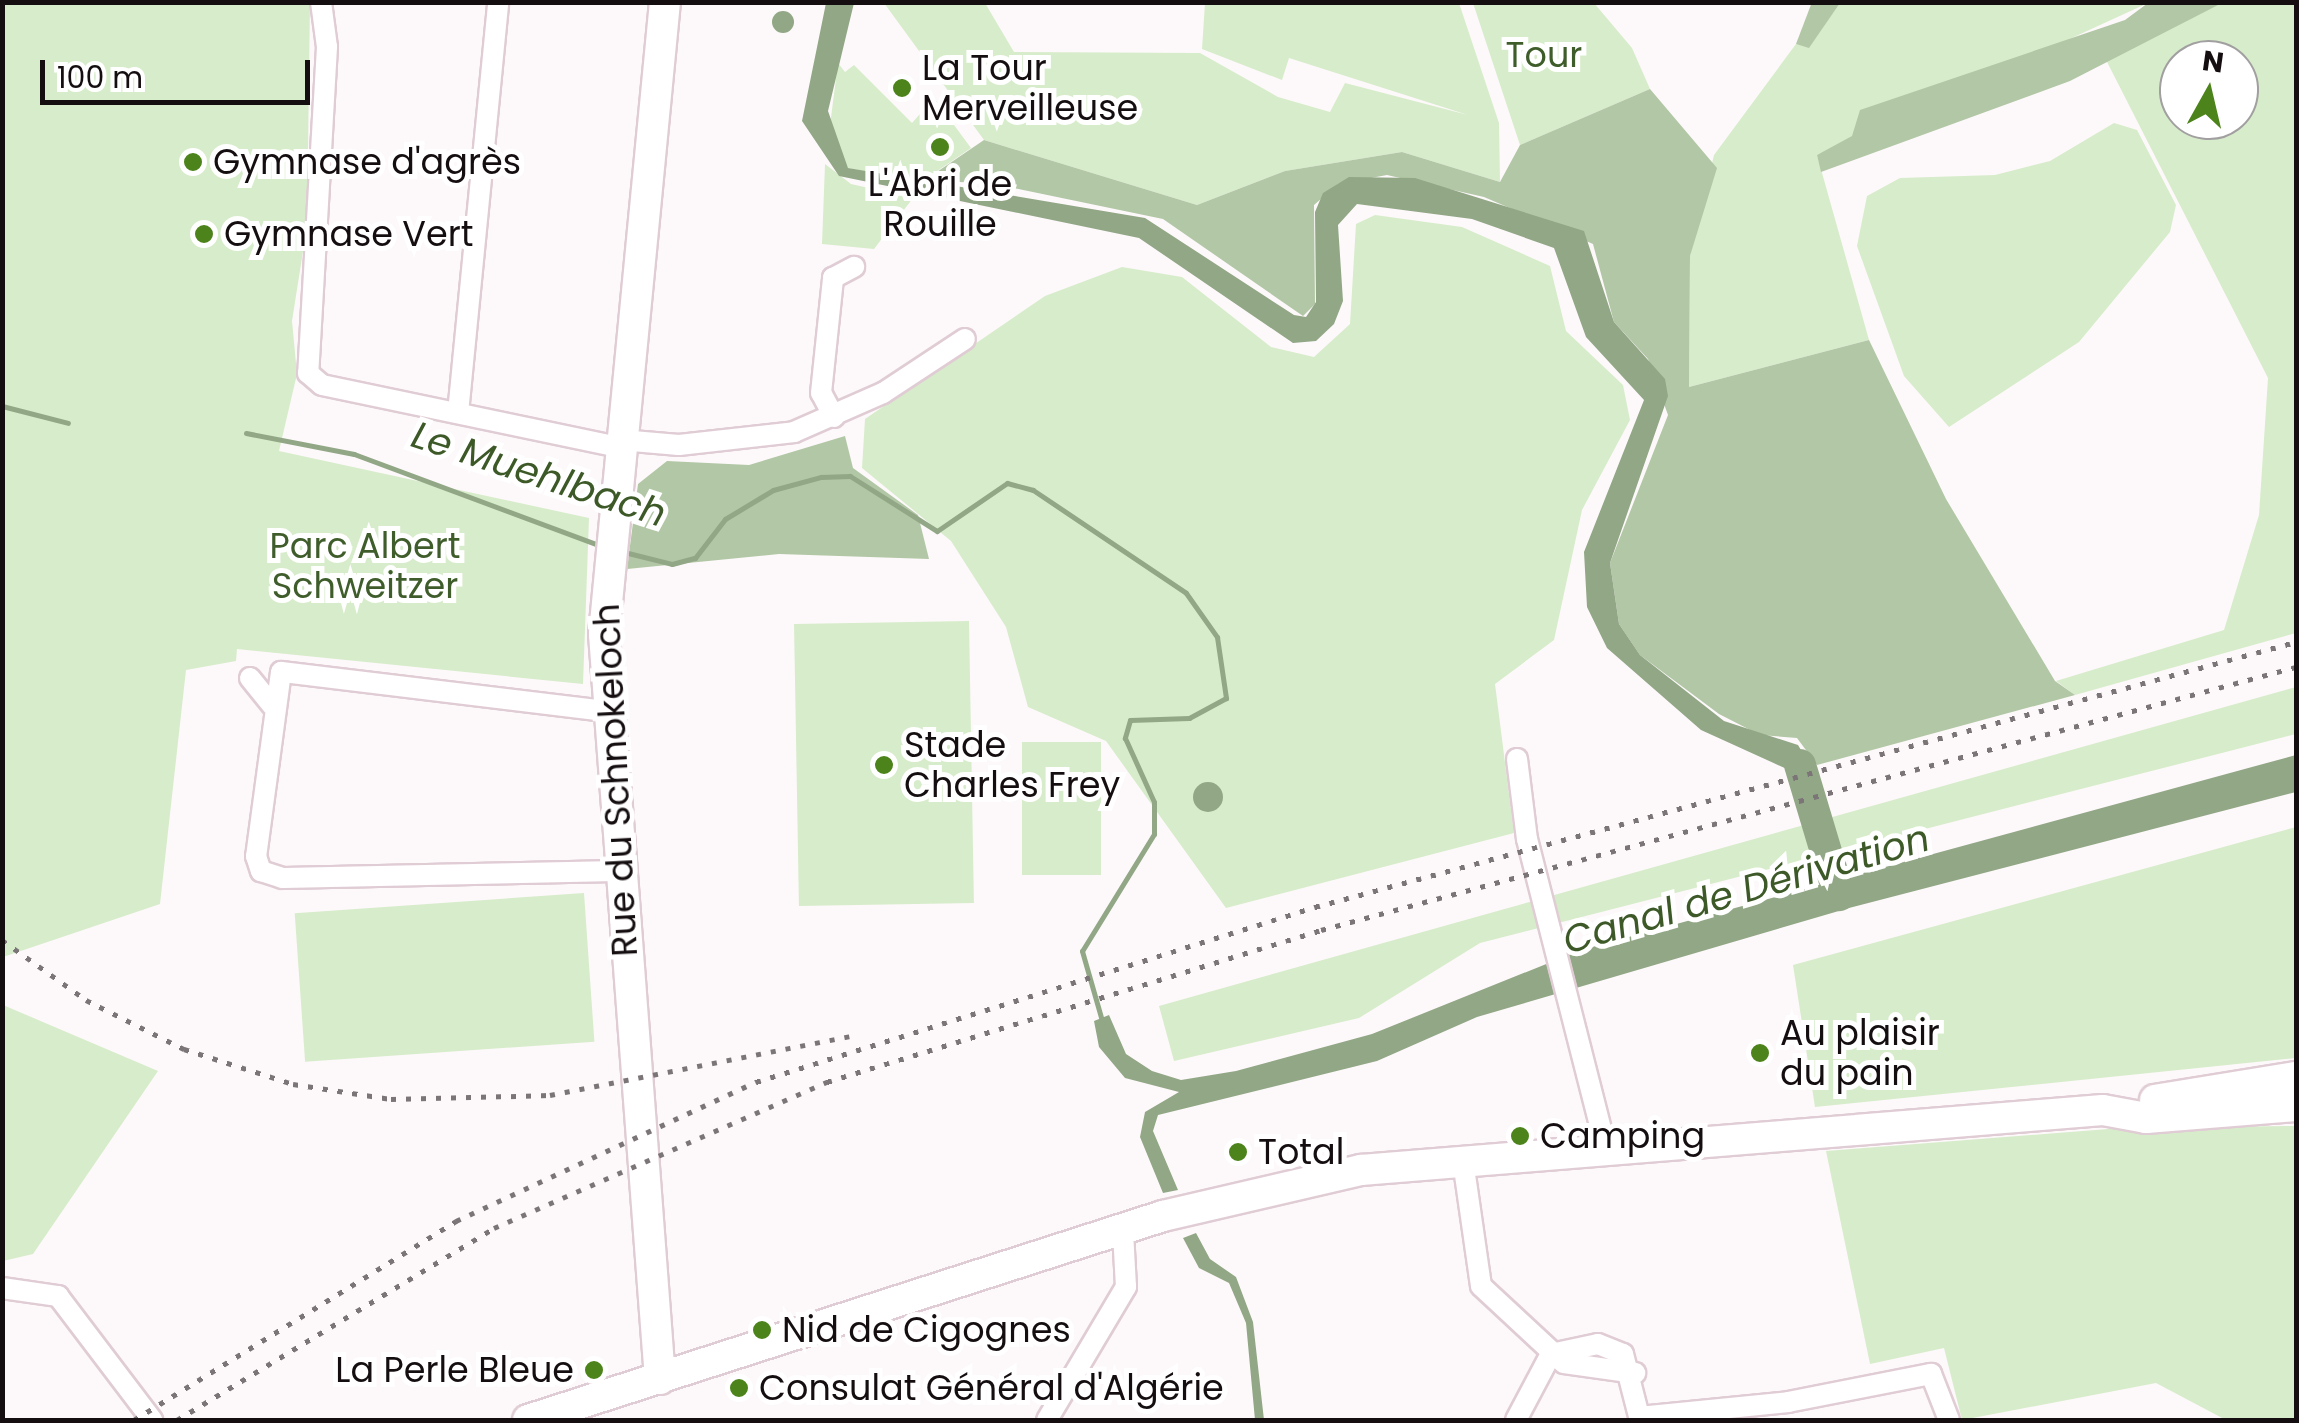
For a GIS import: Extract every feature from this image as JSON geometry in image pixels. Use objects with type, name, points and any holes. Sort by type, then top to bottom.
[{"type":"main road","name":"Rue du Schnokeloch","points":[[660,1380],[605,710],[609,545],[665,2]]},
{"type":"main road","points":[[528,1420],[1122,1231],[1361,1170],[2103,1110],[2296,1078]]},
{"type":"main road","points":[[2103,1110],[2146,1118],[2296,1106]]},
{"type":"main road","points":[[2246,1112],[2296,1116]]},
{"type":"street","points":[[321,2],[319,228],[304,326],[314,382],[620,444],[744,442],[834,418],[964,339]]},
{"type":"street","points":[[458,413],[498,2]]},
{"type":"street","points":[[834,418],[821,392],[833,278],[854,267]]},
{"type":"street","points":[[605,710],[281,672],[272,705],[261,871],[618,871]]},
{"type":"street","points":[[250,678],[272,705]]},
{"type":"street","points":[[1517,759],[1555,944],[1576,1016],[1606,1150]]},
{"type":"street","points":[[1462,1161],[1474,1272],[1552,1354],[1574,1367],[1635,1374],[1640,1419],[1788,1402],[1930,1374],[1950,1420]]},
{"type":"street","points":[[1047,1420],[1126,1287],[1122,1231]]},
{"type":"street","points":[[2,1288],[41,1289],[65,1302],[152,1420]]},
{"type":"street","points":[[1516,1420],[1552,1354]]},
{"type":"green space","name":"Parc Albert Schweitzer","points":[[2,3],[310,3],[307,226],[292,321],[297,374],[279,451],[589,518],[583,684],[237,649],[236,661],[186,670],[160,904],[3,957]]},
{"type":"green space","points":[[884,3],[985,3],[1014,52],[1200,53],[1278,97],[1330,112],[1345,83],[1468,115],[1289,58],[1282,80],[1202,49],[1205,3],[1459,3],[1499,123],[1500,182],[1402,152],[1285,171],[1197,205],[984,140]]},
{"type":"green space","name":"Tour","points":[[1473,3],[1594,3],[1632,48],[1650,89],[1520,145]]},
{"type":"green space","points":[[1840,3],[2148,3],[1817,155],[1869,340],[1689,387],[1690,256],[1714,155],[1796,44],[1809,47]]},
{"type":"green space","points":[[2222,3],[2296,3],[2296,633],[2075,695],[2056,681],[2224,630],[2259,515],[2268,378],[2105,58]]},
{"type":"green space","points":[[838,63],[845,72],[854,65],[912,123],[934,98],[971,148],[921,182],[848,168],[829,133]]},
{"type":"green space","points":[[2114,123],[2137,130],[2176,205],[2170,232],[2079,342],[1949,427],[1904,376],[1857,246],[1867,196],[1900,178],[1995,175],[2050,161]]},
{"type":"green space","points":[[825,164],[851,184],[913,198],[874,249],[822,244]]},
{"type":"green space","points":[[1375,215],[1462,227],[1550,266],[1566,331],[1623,385],[1630,420],[1582,510],[1554,640],[1495,684],[1514,833],[1226,908],[1106,741],[1028,707],[1006,627],[951,541],[862,468],[865,419],[1045,296],[1122,267],[1182,277],[1271,347],[1314,357],[1350,324],[1356,224]]},
{"type":"green space","name":"Stade Charles Frey","points":[[969,621],[974,903],[799,906],[794,624]]},
{"type":"green space","points":[[2296,687],[2296,734],[1480,943],[1359,1018],[1174,1061],[1159,1006]]},
{"type":"green space","points":[[1022,742],[1101,742],[1101,875],[1022,875]]},
{"type":"green space","points":[[2296,827],[2296,1058],[1815,1107],[1793,965]]},
{"type":"green space","points":[[584,893],[594,1042],[305,1062],[295,913]]},
{"type":"green space","points":[[3,1005],[158,1071],[33,1254],[3,1261]]},
{"type":"green space","points":[[2296,1126],[2296,1420],[2226,1420],[2156,1383],[1962,1420],[1944,1348],[1870,1364],[1826,1151],[2121,1128]]},
{"type":"shaded area","points":[[1812,2],[1840,3],[1809,48],[1796,44]]},
{"type":"shaded area","points":[[826,3],[854,3],[828,111],[848,168],[1145,218],[1294,315],[1306,317],[1316,302],[1315,212],[1323,193],[1349,177],[1415,178],[1584,231],[1614,322],[1665,379],[1668,396],[1610,563],[1619,624],[1640,655],[1724,721],[1798,745],[1810,765],[1789,770],[1701,730],[1607,648],[1587,607],[1584,552],[1644,400],[1586,337],[1554,248],[1472,219],[1357,204],[1338,225],[1343,301],[1334,324],[1316,341],[1293,343],[1139,238],[839,176],[802,121]]},
{"type":"shaded area","points":[[2148,3],[2222,3],[2070,81],[1821,172],[1817,155],[1852,136],[1860,110],[2125,20]]},
{"type":"shaded area","points":[[783,11],[791,14],[791,30],[783,33],[775,30],[772,22],[775,14]]},
{"type":"shaded area","points":[[1650,89],[1717,168],[1690,256],[1689,387],[1869,340],[1946,499],[2055,681],[2075,695],[1817,765],[1797,738],[1760,735],[1719,714],[1640,655],[1619,624],[1610,563],[1668,415],[1648,359],[1614,322],[1593,244],[1484,197],[1387,175],[1338,184],[1314,205],[1315,304],[1303,316],[1163,219],[994,184],[925,180],[984,140],[1197,205],[1285,171],[1402,152],[1500,182],[1520,145]]},
{"type":"shaded area","points":[[845,436],[853,468],[918,515],[929,559],[779,554],[627,569],[638,484],[667,461],[749,465]]},
{"type":"shaded area","points":[[2296,755],[2296,792],[1849,908],[1477,1017],[1377,1061],[1158,1115],[1153,1131],[1178,1190],[1163,1193],[1140,1137],[1145,1112],[1179,1092],[1125,1078],[1099,1047],[1094,1021],[1109,1015],[1126,1054],[1152,1071],[1181,1080],[1236,1071],[1372,1034],[1581,950]]},
{"type":"shaded area","points":[[1208,782],[1219,786],[1223,797],[1219,808],[1208,812],[1197,808],[1193,797],[1197,786]]},
{"type":"shaded area","points":[[1196,1233],[1210,1259],[1236,1277],[1253,1322],[1264,1420],[1255,1420],[1246,1323],[1229,1283],[1199,1268],[1183,1238]]},
{"type":"waterway","name":"Le Muehlbach","points":[[2,406],[68,423]]},
{"type":"waterway","name":"Le Muehlbach","points":[[246,433],[354,454],[604,547]]},
{"type":"waterway","name":"Le Muehlbach","points":[[624,552],[672,564],[695,558],[725,519],[773,490],[821,477],[850,476],[937,531],[1007,483],[1033,490],[1186,593],[1217,637],[1226,698],[1189,718],[1130,720],[1125,738],[1154,802],[1154,834],[1082,951],[1103,1024]]},
{"type":"waterway","name":"Le Muehlbach","points":[[1800,765],[1839,895]]},
{"type":"railway","points":[[134,1420],[456,1221],[756,1082],[1315,907],[2296,642]]},
{"type":"railway","points":[[177,1420],[494,1228],[827,1082],[1321,930],[2296,667]]},
{"type":"railway","points":[[2,940],[86,1000],[184,1049],[293,1084],[391,1099],[550,1095],[855,1035]]},
{"type":"place","name":"La Tour Merveilleuse","points":[[902,88]]},
{"type":"place","name":"L'Abri de Rouille","points":[[940,147]]},
{"type":"place","name":"Gymnase d'agrès","points":[[193,162]]},
{"type":"place","name":"Gymnase Vert","points":[[204,234]]},
{"type":"place","name":"Stade Charles Frey","points":[[884,765]]},
{"type":"place","name":"Au plaisir du pain","points":[[1760,1053]]},
{"type":"place","name":"Camping","points":[[1520,1136]]},
{"type":"place","name":"Total","points":[[1238,1152]]},
{"type":"place","name":"Nid de Cigognes","points":[[762,1330]]},
{"type":"place","name":"La Perle Bleue","points":[[594,1370]]},
{"type":"place","name":"Consulat Général d'Algérie","points":[[739,1388]]},
{"type":"water label","name":"Canal de Dérivation","points":[[1746,889]]}]
